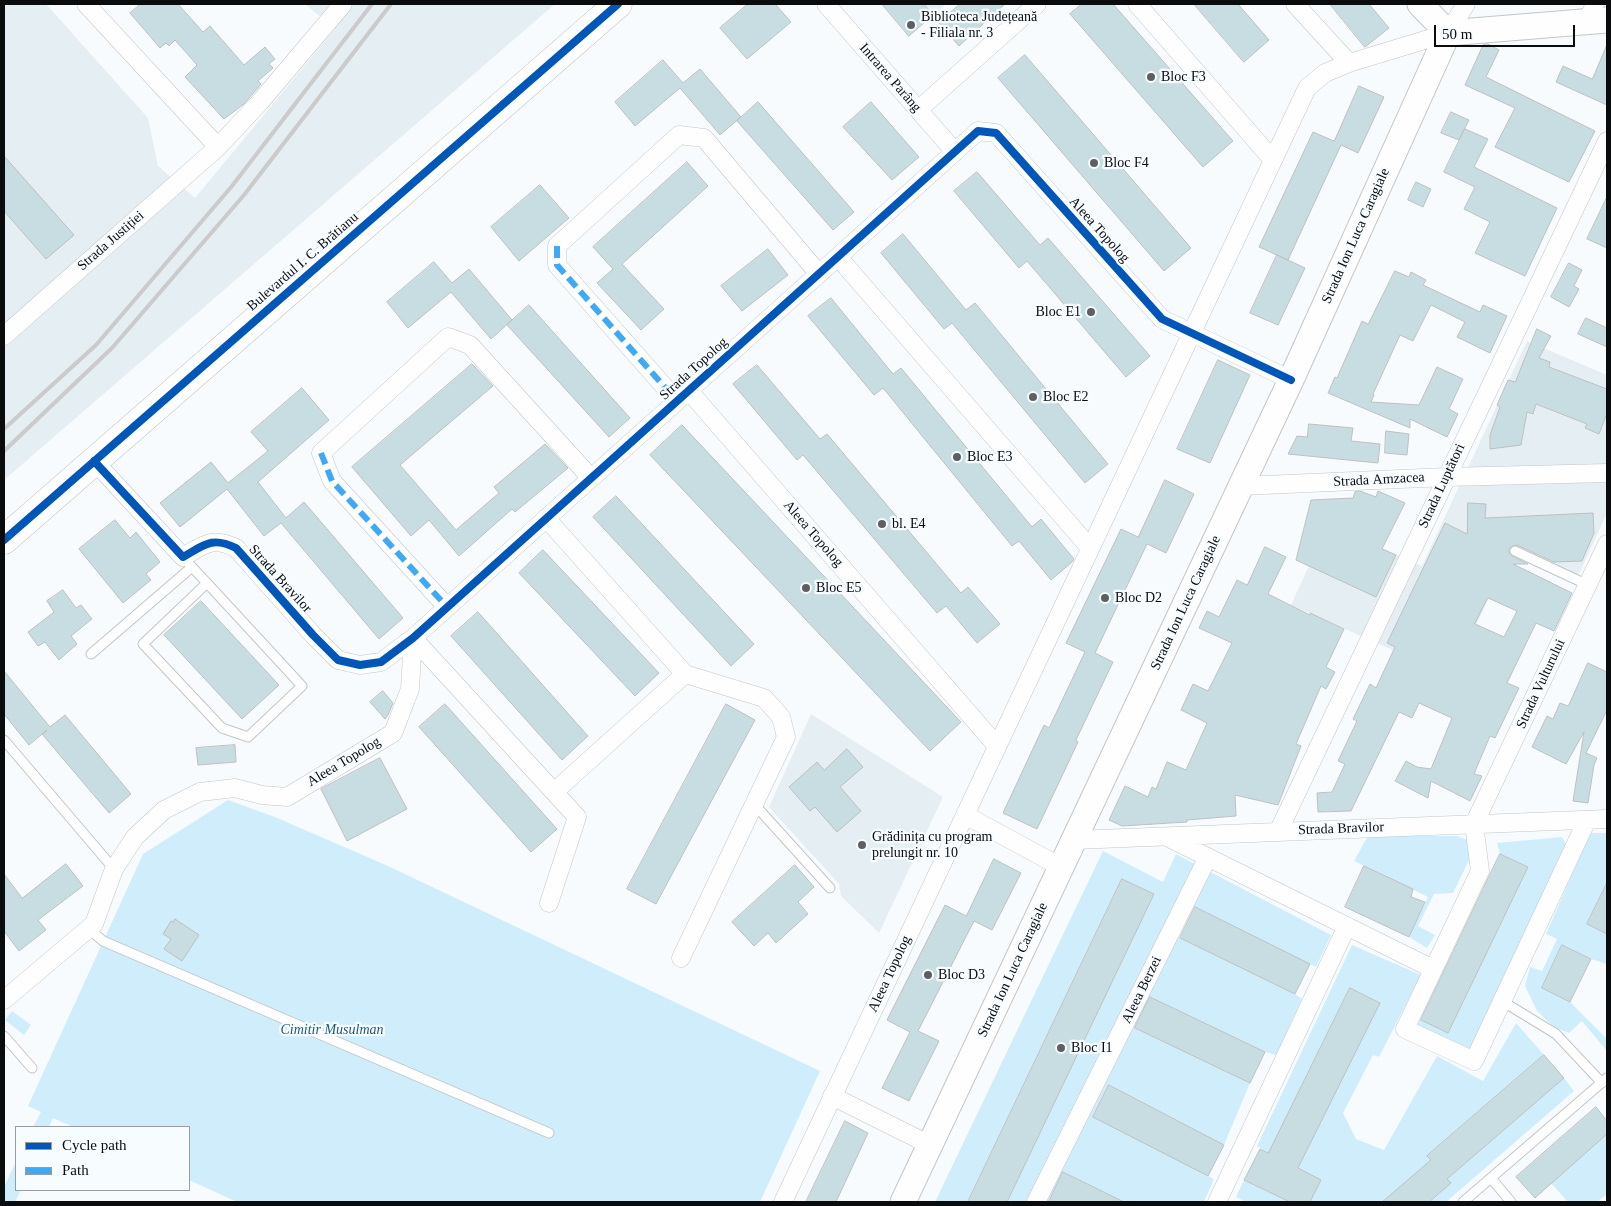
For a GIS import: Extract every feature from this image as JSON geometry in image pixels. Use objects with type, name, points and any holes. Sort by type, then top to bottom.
[{"type":"main road","name":"Bulevardul I. C. Brătianu","points":[[4,540],[618,4]]},
{"type":"street","points":[[86,4],[218,147]]},
{"type":"street","name":"Strada Justiției","points":[[4,336],[218,147],[260,102],[343,4]]},
{"type":"street","name":"Intrarea Parâng","points":[[826,4],[955,152]]},
{"type":"street","points":[[918,110],[1037,4]]},
{"type":"street","points":[[1138,4],[1273,160]]},
{"type":"street","points":[[1295,4],[1349,63]]},
{"type":"street","points":[[1420,4],[1448,33],[1596,15]]},
{"type":"street","name":"Strada Ion Luca Caragiale","points":[[903,1202],[1291,380],[1448,33],[1466,4]]},
{"type":"street","name":"Aleea Topolog","points":[[783,1202],[1307,88],[1325,73],[1349,63],[1448,33]]},
{"type":"street","name":"Strada Topolog","points":[[413,638],[978,131],[996,133]]},
{"type":"street","name":"Aleea Topolog","points":[[996,133],[1162,318],[1192,332]]},
{"type":"street","name":"Aleea Topolog","points":[[820,274],[704,138],[679,135],[557,246],[557,265],[683,396],[997,746]]},
{"type":"street","name":"Strada Luptători","points":[[1278,832],[1607,141]]},
{"type":"street","points":[[838,257],[1090,548]]},
{"type":"street","points":[[1192,332],[1291,380]]},
{"type":"street","points":[[447,607],[332,480],[321,454],[448,337],[470,345],[591,478]]},
{"type":"street","points":[[94,461],[188,562]]},
{"type":"street","name":"Strada Amzacea","points":[[1241,486],[1446,477],[1607,473]]},
{"type":"street","points":[[546,518],[685,674],[764,698],[781,717],[786,737],[681,958]]},
{"type":"street","name":"Strada Bravilor","points":[[188,562],[206,544],[222,541],[236,548],[313,635],[338,660],[360,664],[381,662],[413,638]]},
{"type":"street","name":"Strada Vulturului","points":[[1474,824],[1607,544]]},
{"type":"street","points":[[413,638],[577,817],[550,902]]},
{"type":"street","name":"Aleea Topolog","points":[[4,1000],[94,924],[114,869],[135,837],[164,810],[200,792],[235,788],[262,795],[287,797],[393,733],[410,689],[413,638]]},
{"type":"street","points":[[554,792],[685,674]]},
{"type":"street","points":[[965,815],[1061,867]]},
{"type":"street","name":"Strada Bravilor","points":[[1074,840],[1607,819]]},
{"type":"street","points":[[1474,824],[1480,871],[1404,1029],[1474,1061],[1587,820]]},
{"type":"street","points":[[1166,837],[1433,968]]},
{"type":"street","name":"Aleea Berzei","points":[[1036,1202],[1208,857]]},
{"type":"street","points":[[1217,1202],[1347,926]]},
{"type":"street","points":[[832,1096],[930,1145]]},
{"type":"lane","points":[[1515,551],[1588,585]]},
{"type":"lane","points":[[91,654],[188,562],[302,686],[248,737],[222,728],[143,644],[207,583]]},
{"type":"lane","points":[[4,740],[114,869]]},
{"type":"lane","points":[[754,804],[830,888]]},
{"type":"lane","points":[[89,929],[103,941],[549,1133]]},
{"type":"lane","points":[[1463,1202],[1604,1081],[1556,1034],[1502,1001]]},
{"type":"lane","points":[[4,1036],[32,1068]]},
{"type":"lane","points":[[1490,1178],[1511,1202]]},
{"type":"shaded area","points":[[4,4],[46,4],[148,118],[158,166],[195,198],[335,29],[305,4],[555,4],[4,480]]},
{"type":"shaded area","points":[[924,4],[946,4],[933,15]]},
{"type":"shaded area","points":[[1527,341],[1607,375],[1607,513],[1577,578],[1513,549],[1451,676],[1291,605],[1328,524],[1422,566]]},
{"type":"shaded area","name":"Grădinița cu program prelungit nr. 10","points":[[811,714],[943,797],[879,933],[841,896],[839,884],[769,807]]},
{"type":"green space","name":"Cimitir Musulman","points":[[228,800],[275,817],[388,866],[820,1071],[760,1202],[237,1202],[190,1180],[190,1126],[71,1126],[53,1118],[49,1126],[34,1126],[41,1112],[28,1106],[143,854]]},
{"type":"green space","points":[[1590,833],[1607,833],[1607,883],[1587,924],[1607,934],[1607,964],[1591,959],[1562,945],[1542,988],[1570,1002],[1607,1039],[1606,1050],[1582,1021],[1569,1033],[1555,1028],[1537,1011],[1525,986],[1530,967],[1542,971],[1557,939],[1546,934]]},
{"type":"green space","points":[[1368,836],[1457,836],[1470,841],[1470,858],[1453,893],[1434,894],[1418,926],[1435,935],[1427,948],[1409,937],[1428,897],[1354,861]]},
{"type":"green space","points":[[1562,837],[1568,848],[1469,1052],[1416,1029],[1420,1019],[1448,1033],[1528,867],[1500,854],[1497,843]]},
{"type":"green space","points":[[1103,851],[1163,882],[1176,854],[1331,935],[1316,967],[1192,906],[1177,937],[1302,999],[1276,1055],[1265,1052],[1150,997],[1135,1028],[1250,1083],[1224,1145],[1110,1085],[1093,1116],[1214,1179],[1204,1202],[1124,1202],[1064,1172],[1049,1202],[1007,1202],[1154,894],[1122,879],[968,1202],[935,1202]]},
{"type":"green space","points":[[1352,945],[1421,975],[1379,1057],[1373,1055],[1343,1113],[1356,1139],[1384,1150],[1437,1056],[1483,1081],[1516,1023],[1544,1055],[1427,1156],[1431,1160],[1382,1202],[1310,1202],[1321,1180],[1298,1168],[1379,1002],[1350,988],[1268,1153],[1257,1146]]},
{"type":"green space","points":[[12,1011],[31,1025],[24,1035],[5,1020]]},
{"type":"green space","points":[[1564,1078],[1574,1091],[1446,1202],[1429,1202],[1451,1183],[1447,1179]]},
{"type":"green space","points":[[1607,1134],[1607,1194],[1597,1202],[1568,1202],[1551,1183]]},
{"type":"green space","points":[[15,1164],[15,1191],[20,1191],[15,1202],[4,1202],[4,1187]]},
{"type":"green space","points":[[1244,1180],[1290,1202],[1246,1202],[1236,1197]]},
{"type":"building","points":[[141,4],[178,4],[203,32],[210,26],[244,65],[265,47],[275,59],[269,64],[273,68],[258,81],[261,84],[244,104],[224,119],[185,77],[197,65],[175,40],[169,46],[166,43],[160,48],[130,13]]},
{"type":"building","points":[[748,4],[775,4],[791,22],[747,59],[720,28]]},
{"type":"building","name":"Biblioteca Județeană - Filiala nr. 3","points":[[882,4],[924,4],[933,15],[909,36]]},
{"type":"building","points":[[960,4],[1005,4],[959,46],[939,23]]},
{"type":"building","name":"Bloc F3","points":[[1082,4],[1113,4],[1233,141],[1203,167],[1070,14]]},
{"type":"building","points":[[1194,4],[1238,4],[1269,40],[1244,62]]},
{"type":"building","points":[[1330,4],[1369,4],[1389,28],[1365,47]]},
{"type":"building","points":[[1488,44],[1499,50],[1486,77],[1595,131],[1569,182],[1495,147],[1515,108],[1465,85],[1483,45]]},
{"type":"building","points":[[1607,45],[1607,105],[1556,82],[1563,66],[1592,79]]},
{"type":"building","name":"Bloc F4","points":[[1025,55],[1191,248],[1164,271],[998,78]]},
{"type":"building","points":[[663,60],[683,83],[700,69],[741,117],[720,135],[680,88],[635,126],[615,102]]},
{"type":"building","points":[[1359,86],[1384,97],[1358,153],[1341,145],[1288,260],[1259,247],[1313,132],[1334,141]]},
{"type":"building","points":[[758,102],[854,212],[833,230],[737,121]]},
{"type":"building","points":[[871,102],[919,157],[892,180],[843,127]]},
{"type":"building","points":[[1451,112],[1469,120],[1459,140],[1441,133]]},
{"type":"building","points":[[1465,129],[1488,139],[1474,167],[1557,208],[1525,276],[1475,253],[1490,222],[1464,209],[1475,187],[1444,172]]},
{"type":"building","points":[[4,156],[74,235],[46,259],[4,211]]},
{"type":"building","points":[[687,162],[708,186],[622,264],[664,309],[641,330],[597,283],[613,269],[593,247]]},
{"type":"building","name":"Bloc E1","points":[[977,172],[1040,245],[1048,238],[1150,356],[1126,377],[1027,261],[1019,268],[954,191]]},
{"type":"building","points":[[1416,182],[1431,189],[1423,207],[1408,200]]},
{"type":"building","points":[[540,185],[569,218],[519,261],[491,227]]},
{"type":"building","points":[[1607,197],[1607,248],[1587,239]]},
{"type":"building","name":"Bloc E2","points":[[903,234],[966,310],[975,303],[1108,464],[1085,483],[952,323],[944,329],[881,253]]},
{"type":"building","points":[[768,249],[788,275],[742,311],[721,286]]},
{"type":"building","points":[[1277,255],[1305,268],[1278,325],[1250,313]]},
{"type":"building","points":[[434,262],[452,283],[469,269],[512,320],[491,339],[451,292],[408,328],[387,302]]},
{"type":"building","points":[[1569,263],[1582,270],[1574,286],[1579,289],[1569,307],[1551,297]]},
{"type":"building","points":[[1395,271],[1409,277],[1411,272],[1426,280],[1423,285],[1480,312],[1483,305],[1507,316],[1490,353],[1457,337],[1465,322],[1431,305],[1413,341],[1400,335],[1371,402],[1419,405],[1437,367],[1463,379],[1449,409],[1458,414],[1447,437],[1410,419],[1410,428],[1328,393],[1335,377],[1337,378],[1362,321],[1368,324]]},
{"type":"building","name":"Bloc E3","points":[[831,298],[893,374],[901,368],[1032,527],[1041,519],[1074,559],[1051,580],[1019,541],[1012,546],[883,388],[874,395],[808,316]]},
{"type":"building","points":[[529,305],[630,418],[609,437],[507,325]]},
{"type":"building","points":[[1586,318],[1607,328],[1607,347],[1578,334]]},
{"type":"building","points":[[1537,329],[1551,336],[1539,358],[1550,362],[1549,367],[1607,389],[1607,413],[1599,434],[1585,428],[1587,424],[1536,404],[1533,414],[1527,412],[1521,445],[1490,449],[1490,435],[1500,407],[1497,405],[1508,380],[1515,382]]},
{"type":"building","points":[[1218,360],[1250,375],[1210,463],[1177,449]]},
{"type":"building","points":[[472,364],[493,386],[400,465],[456,530],[499,493],[494,487],[545,444],[568,468],[515,512],[512,509],[459,556],[429,520],[411,536],[352,467]]},
{"type":"building","name":"bl. E4","points":[[757,365],[820,439],[827,434],[961,593],[968,587],[1000,624],[977,643],[946,606],[937,613],[803,455],[797,460],[733,384]]},
{"type":"building","points":[[302,388],[329,420],[258,482],[286,518],[304,502],[403,618],[379,639],[281,523],[264,536],[227,489],[180,527],[160,503],[211,462],[228,483],[268,451],[251,432]]},
{"type":"building","points":[[1309,424],[1353,428],[1351,441],[1380,444],[1378,463],[1288,454],[1297,436],[1307,437]]},
{"type":"building","name":"Bloc E5","points":[[682,425],[961,722],[930,751],[650,455]]},
{"type":"building","points":[[1386,431],[1409,434],[1407,455],[1385,453]]},
{"type":"building","name":"Bloc D2","points":[[1165,480],[1194,494],[1166,553],[1147,544],[1095,653],[1113,662],[1037,829],[1003,813],[1044,725],[1049,728],[1085,652],[1066,643],[1121,529],[1138,537]]},
{"type":"building","points":[[1360,491],[1376,497],[1378,491],[1405,503],[1382,549],[1396,555],[1376,597],[1296,560],[1311,500],[1353,498],[1355,492]]},
{"type":"building","points":[[616,496],[754,644],[731,666],[593,517]]},
{"type":"building","points":[[1468,503],[1486,504],[1485,518],[1593,513],[1594,533],[1582,561],[1554,562],[1517,545],[1509,549],[1512,556],[1528,564],[1513,564],[1572,593],[1554,631],[1536,623],[1507,683],[1519,688],[1495,738],[1490,736],[1474,774],[1482,776],[1470,801],[1431,781],[1428,798],[1395,781],[1406,761],[1417,767],[1431,769],[1452,718],[1419,703],[1412,718],[1399,712],[1351,811],[1318,812],[1317,793],[1332,792],[1345,764],[1338,761],[1357,721],[1353,719],[1370,684],[1376,688],[1395,647],[1387,643],[1445,523],[1467,534]],"holes":[[[1488,598],[1517,611],[1504,637],[1475,624]]]},
{"type":"building","points":[[115,520],[130,538],[136,532],[160,562],[146,574],[151,580],[123,603],[79,549]]},
{"type":"building","points":[[1265,547],[1286,557],[1268,594],[1310,615],[1310,613],[1344,629],[1326,667],[1335,672],[1326,689],[1321,686],[1296,744],[1301,746],[1278,805],[1235,795],[1236,816],[1187,820],[1187,822],[1122,826],[1109,820],[1125,786],[1148,797],[1152,787],[1156,789],[1167,762],[1186,770],[1207,723],[1181,710],[1193,684],[1208,691],[1232,643],[1199,628],[1207,611],[1219,617],[1237,580],[1247,585]]},
{"type":"building","points":[[543,550],[659,673],[635,696],[519,573]]},
{"type":"building","points":[[63,590],[76,608],[81,605],[92,619],[71,636],[77,644],[59,660],[45,642],[38,646],[28,632],[54,612],[47,601]]},
{"type":"building","points":[[201,601],[279,685],[242,719],[164,635]]},
{"type":"building","points":[[478,612],[588,736],[562,760],[451,636]]},
{"type":"building","points":[[1588,663],[1607,672],[1607,710],[1586,753],[1597,758],[1594,765],[1588,803],[1573,801],[1584,732],[1566,764],[1532,747],[1547,716],[1553,719],[1560,703],[1568,706]]},
{"type":"building","points":[[4,671],[50,727],[65,715],[131,794],[109,813],[42,734],[29,745],[4,714]]},
{"type":"building","points":[[383,691],[393,703],[385,719],[370,702]]},
{"type":"building","points":[[445,704],[557,829],[531,852],[419,727]]},
{"type":"building","points":[[726,704],[755,720],[656,904],[627,889]]},
{"type":"building","points":[[235,745],[236,762],[198,765],[196,748]]},
{"type":"building","points":[[847,749],[863,767],[840,787],[861,811],[837,832],[815,807],[810,811],[789,787],[817,762],[824,770]]},
{"type":"building","points":[[380,758],[407,809],[347,841],[321,789]]},
{"type":"building","points":[[1500,854],[1528,867],[1448,1033],[1421,1020]]},
{"type":"building","name":"Bloc D3","points":[[994,859],[1021,873],[992,930],[974,921],[918,1031],[939,1041],[909,1101],[882,1088],[910,1032],[887,1020],[945,905],[966,916]]},
{"type":"building","points":[[66,864],[83,886],[38,920],[46,930],[19,951],[4,931],[4,874],[22,898]]},
{"type":"building","points":[[795,865],[814,887],[798,902],[808,914],[776,943],[768,933],[754,946],[732,922]]},
{"type":"building","points":[[1364,866],[1413,889],[1411,897],[1425,902],[1409,937],[1345,907]]},
{"type":"building","name":"Bloc I1","points":[[1122,879],[1154,894],[1007,1202],[968,1202]]},
{"type":"building","points":[[1607,883],[1607,934],[1587,924]]},
{"type":"building","points":[[1195,907],[1310,964],[1295,994],[1180,938]]},
{"type":"building","points":[[175,919],[199,935],[182,961],[164,949],[171,939],[163,934],[171,921],[173,922]]},
{"type":"building","points":[[1562,945],[1591,959],[1570,1002],[1542,988]]},
{"type":"building","points":[[1350,988],[1380,1003],[1298,1168],[1321,1180],[1310,1202],[1290,1202],[1244,1180],[1260,1149],[1268,1153]]},
{"type":"building","points":[[1150,997],[1265,1052],[1250,1083],[1135,1028]]},
{"type":"building","points":[[1544,1055],[1564,1078],[1447,1179],[1451,1183],[1429,1202],[1382,1202],[1431,1160],[1427,1156]]},
{"type":"building","points":[[1109,1085],[1224,1145],[1208,1176],[1093,1117]]},
{"type":"building","points":[[1596,1107],[1607,1121],[1607,1134],[1535,1198],[1516,1177]]},
{"type":"building","points":[[845,1121],[868,1133],[836,1202],[806,1202]]},
{"type":"building","points":[[1063,1172],[1124,1202],[1049,1202]]},
{"type":"railway","points":[[4,429],[96,345],[232,186],[372,4]]},
{"type":"railway","points":[[4,451],[112,348],[244,195],[391,4]]},
{"type":"marked path","points":[[557,246],[557,265],[677,401]]},
{"type":"marked path","points":[[321,453],[332,481],[447,607]]},
{"type":"cycle path","points":[[4,540],[618,4]]},
{"type":"cycle path","points":[[94,461],[183,557],[214,542],[228,544],[236,548],[313,635],[338,660],[360,665],[381,662],[413,638],[978,131],[996,133],[1162,319],[1291,380]]},
{"type":"place","name":"Biblioteca Județeană - Filiala nr. 3","points":[[911,25]]},
{"type":"place","name":"Bloc F3","points":[[1151,77]]},
{"type":"place","name":"Bloc F4","points":[[1094,163]]},
{"type":"place","name":"Bloc E1","points":[[1091,312]]},
{"type":"place","name":"Bloc E2","points":[[1033,397]]},
{"type":"place","name":"Bloc E3","points":[[957,457]]},
{"type":"place","name":"bl. E4","points":[[882,524]]},
{"type":"place","name":"Bloc E5","points":[[806,588]]},
{"type":"place","name":"Bloc D2","points":[[1105,598]]},
{"type":"place","name":"Grădinița cu program prelungit nr. 10","points":[[862,845]]},
{"type":"place","name":"Bloc D3","points":[[928,975]]},
{"type":"place","name":"Bloc I1","points":[[1061,1048]]}]
